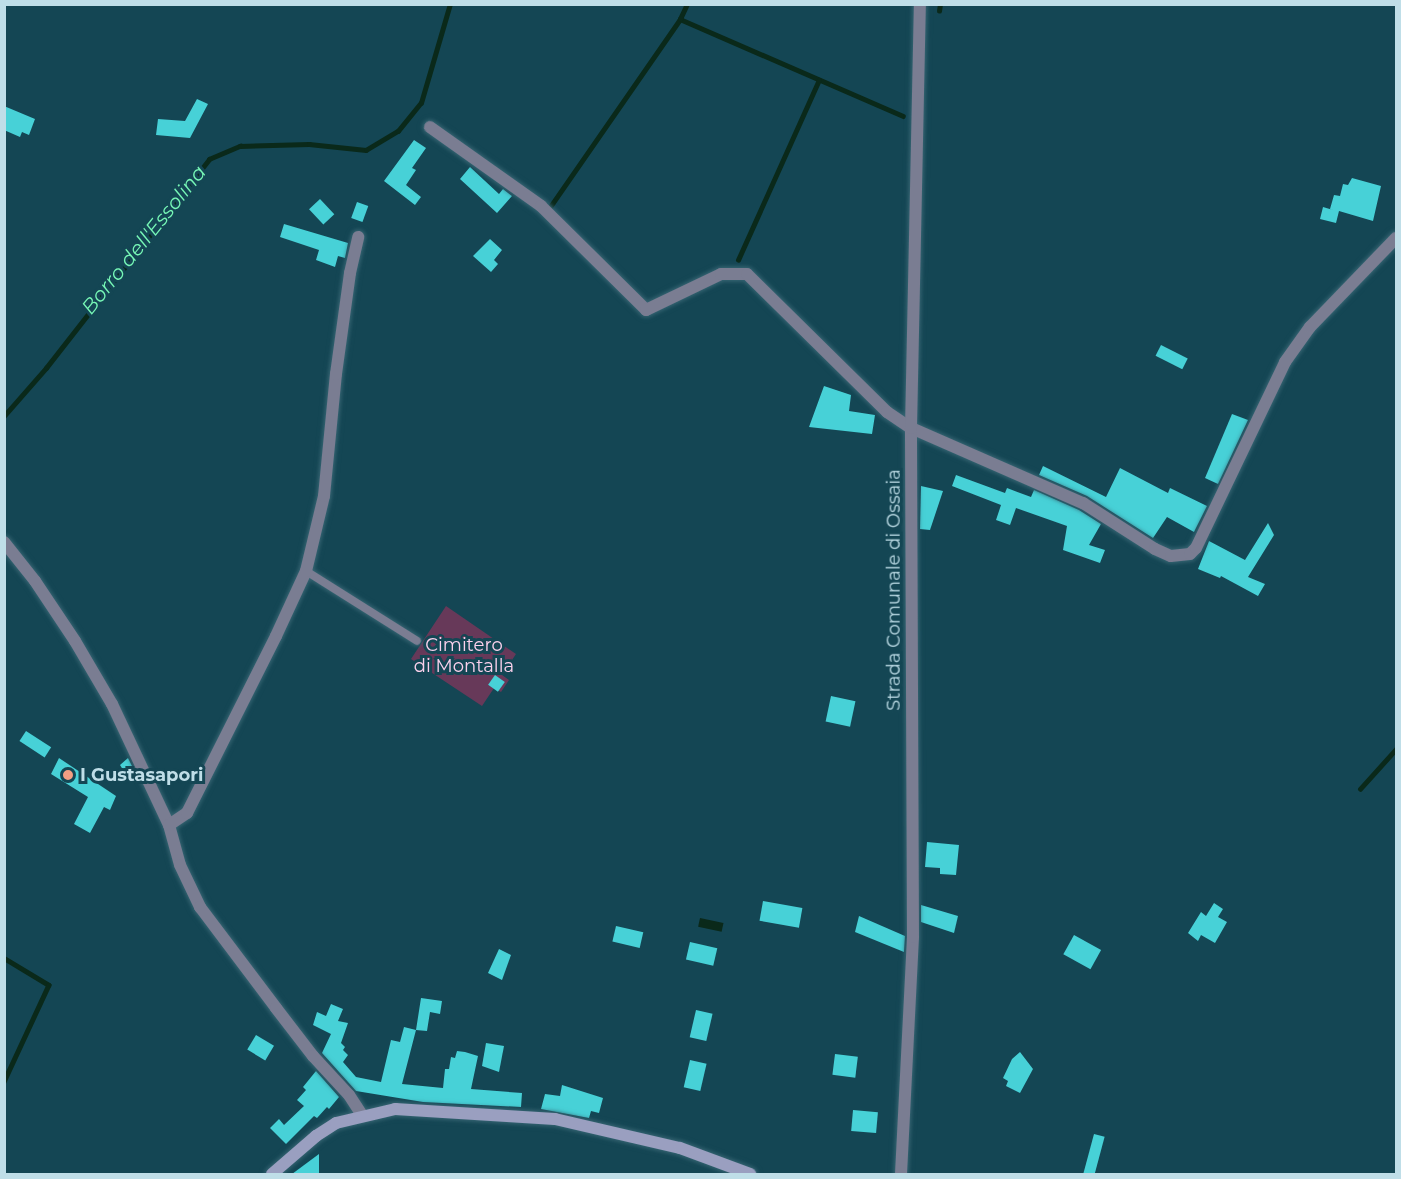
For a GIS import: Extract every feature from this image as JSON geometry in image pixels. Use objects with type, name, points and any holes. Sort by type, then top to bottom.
[{"type":"main road","points":[[272,1174],[316,1136],[336,1123],[395,1109],[555,1119],[680,1148],[750,1174]]},
{"type":"street","name":"Strada Comunale di Ossaia","points":[[901,1174],[913,937],[911,428],[920,4]]},
{"type":"street","points":[[430,127],[542,206],[646,310],[721,274],[747,274],[887,412],[911,428],[1083,503],[1155,549],[1170,556],[1190,554],[1217,508],[1251,430],[1285,362],[1310,327],[1396,238]]},
{"type":"street","points":[[169,825],[186,813],[276,636],[306,571],[324,496],[336,374],[350,273],[358,237]]},
{"type":"street","points":[[4,542],[35,582],[80,650],[112,705],[169,825],[180,865],[200,907],[313,1056],[349,1095],[362,1115]]},
{"type":"lane","points":[[306,571],[417,641]]},
{"type":"green space","name":"Cimitero di Montalla","points":[[446,606],[516,654],[502,675],[509,680],[501,692],[494,688],[482,706],[411,659]]},
{"type":"shaded area","points":[[700,918],[723,923],[722,932],[698,927]]},
{"type":"building","points":[[197,99],[208,104],[190,138],[156,135],[158,119],[185,121]]},
{"type":"building","points":[[4,106],[35,119],[29,135],[22,132],[20,137],[4,130]]},
{"type":"building","points":[[414,140],[426,148],[412,168],[416,170],[406,185],[421,197],[415,205],[384,181]]},
{"type":"building","points":[[470,167],[499,194],[503,189],[512,196],[497,213],[460,179]]},
{"type":"building","points":[[1352,178],[1381,186],[1373,221],[1339,211],[1336,223],[1320,219],[1323,207],[1333,210],[1330,209],[1334,195],[1340,196],[1343,184],[1348,185]]},
{"type":"building","points":[[320,199],[334,214],[323,225],[309,209]]},
{"type":"building","points":[[357,202],[368,206],[362,222],[351,218]]},
{"type":"building","points":[[284,224],[348,243],[345,258],[338,256],[335,267],[316,260],[319,250],[280,237]]},
{"type":"building","points":[[490,239],[502,250],[494,260],[498,264],[491,272],[473,256]]},
{"type":"building","points":[[1161,345],[1188,359],[1182,369],[1156,356]]},
{"type":"building","points":[[824,386],[851,395],[849,411],[875,415],[872,434],[809,427]]},
{"type":"building","points":[[1232,414],[1248,420],[1218,484],[1205,478]]},
{"type":"building","points":[[1043,466],[1106,497],[1120,468],[1168,493],[1170,488],[1207,506],[1194,532],[1167,517],[1153,538],[1087,496],[1039,475]]},
{"type":"building","points":[[956,475],[1005,493],[1007,488],[1031,497],[1034,490],[1079,510],[1101,524],[1089,545],[1105,550],[1100,563],[1063,550],[1067,526],[1016,508],[1010,525],[996,520],[1001,505],[952,486]]},
{"type":"building","points":[[921,486],[943,491],[930,530],[920,529]]},
{"type":"building","points":[[1268,523],[1274,535],[1248,577],[1265,584],[1258,596],[1221,576],[1220,578],[1198,569],[1209,541],[1245,560]]},
{"type":"building","points":[[495,675],[505,682],[498,692],[488,685]]},
{"type":"building","points":[[831,696],[855,701],[850,727],[826,721]]},
{"type":"building","points":[[26,731],[51,747],[45,757],[19,741]]},
{"type":"building","points":[[59,758],[116,796],[110,810],[104,807],[90,833],[74,824],[88,797],[51,774]]},
{"type":"building","points":[[128,758],[135,772],[128,778],[120,765]]},
{"type":"building","points":[[927,842],[959,845],[956,875],[940,874],[940,868],[925,867]]},
{"type":"building","points":[[763,901],[802,908],[799,928],[760,921]]},
{"type":"building","points":[[1214,903],[1223,909],[1218,917],[1227,922],[1215,943],[1201,935],[1198,941],[1188,933],[1201,912],[1206,916]]},
{"type":"building","points":[[921,905],[958,916],[954,933],[921,922]]},
{"type":"building","points":[[859,916],[905,936],[904,952],[855,932]]},
{"type":"building","points":[[616,926],[643,932],[640,948],[612,942]]},
{"type":"building","points":[[1074,935],[1101,950],[1090,969],[1063,954]]},
{"type":"building","points":[[690,942],[717,948],[713,966],[686,960]]},
{"type":"building","points":[[499,949],[511,955],[502,980],[488,973]]},
{"type":"building","points":[[421,998],[442,1001],[440,1014],[430,1012],[427,1031],[416,1030]]},
{"type":"building","points":[[331,1004],[343,1009],[338,1021],[348,1023],[341,1043],[348,1055],[343,1062],[356,1077],[381,1082],[391,1040],[400,1042],[404,1027],[416,1030],[402,1084],[443,1088],[445,1069],[449,1069],[451,1057],[455,1058],[457,1051],[465,1052],[478,1056],[471,1089],[522,1093],[521,1107],[423,1102],[356,1091],[322,1053],[331,1034],[313,1025],[317,1012],[326,1016]]},
{"type":"building","points":[[696,1010],[713,1014],[706,1041],[690,1037]]},
{"type":"building","points":[[256,1035],[274,1046],[265,1060],[247,1050]]},
{"type":"building","points":[[486,1043],[504,1046],[499,1072],[482,1066]]},
{"type":"building","points":[[1020,1052],[1033,1069],[1020,1093],[1006,1086],[1008,1081],[1003,1078],[1012,1059]]},
{"type":"building","points":[[835,1054],[858,1057],[855,1078],[832,1075]]},
{"type":"building","points":[[690,1060],[707,1064],[700,1091],[684,1087]]},
{"type":"building","points":[[316,1071],[339,1097],[329,1109],[327,1107],[317,1118],[314,1116],[286,1144],[270,1128],[279,1119],[284,1125],[304,1106],[297,1100],[306,1090],[303,1087]]},
{"type":"building","points":[[562,1085],[603,1098],[599,1113],[591,1111],[589,1118],[541,1109],[545,1094],[560,1096]]},
{"type":"building","points":[[853,1110],[878,1112],[876,1133],[851,1131]]},
{"type":"building","points":[[1094,1134],[1105,1137],[1095,1174],[1083,1174]]},
{"type":"building","points":[[319,1154],[319,1174],[292,1174]]},
{"type":"waterway","name":"Borro dell'Essolina","points":[[4,416],[46,368],[209,159],[240,146],[309,144],[366,150],[398,131],[421,103],[450,4]]},
{"type":"waterway","points":[[550,207],[680,19],[687,4]]},
{"type":"waterway","points":[[939,11],[940,4]]},
{"type":"waterway","points":[[680,19],[903,116]]},
{"type":"waterway","points":[[738,260],[819,80]]},
{"type":"waterway","points":[[1360,789],[1396,749]]},
{"type":"waterway","points":[[4,958],[49,985],[4,1082]]},
{"type":"place","name":"I Gustasapori","points":[[68,775]]}]
